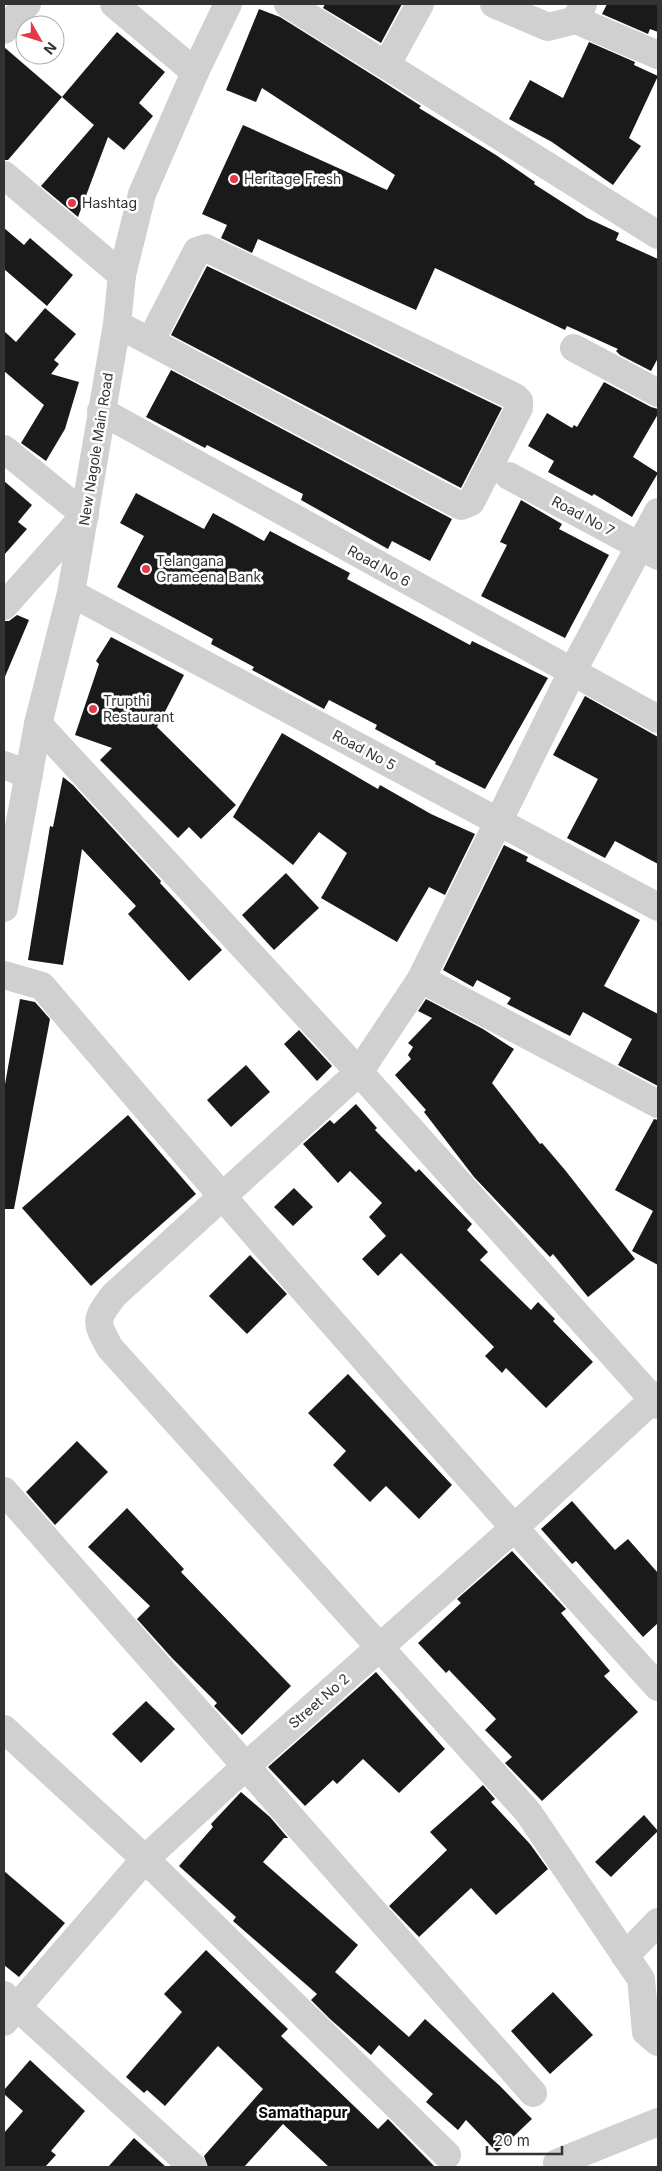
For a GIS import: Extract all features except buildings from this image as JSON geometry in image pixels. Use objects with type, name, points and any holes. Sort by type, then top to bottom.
[{"type":"street","points":[[4,30],[27,4]]},
{"type":"street","points":[[114,4],[195,72]]},
{"type":"street","name":"New Nagole Main Road","points":[[4,908],[38,724],[70,593],[85,515],[100,411],[117,324],[122,275],[142,194],[195,72],[228,4]]},
{"type":"street","points":[[288,4],[387,64],[658,235]]},
{"type":"street","points":[[387,64],[420,4]]},
{"type":"street","points":[[494,4],[548,27],[579,12],[658,55]]},
{"type":"street","points":[[4,175],[122,275]]},
{"type":"street","points":[[117,324],[151,340],[461,506],[470,502],[519,408],[520,402],[515,397],[206,248],[197,251],[151,340]]},
{"type":"street","points":[[574,348],[658,393]]},
{"type":"street","name":"Road No 6","points":[[100,411],[658,720]]},
{"type":"street","points":[[4,448],[85,515],[4,606]]},
{"type":"street","name":"Road No 7","points":[[509,476],[648,551]]},
{"type":"street","points":[[658,512],[648,551],[572,672],[421,979],[359,1072],[114,1295],[99,1315],[99,1329],[110,1348],[528,1812],[641,1979],[646,2032],[658,2042]]},
{"type":"street","name":"Road No 5","points":[[70,593],[658,908]]},
{"type":"street","points":[[38,724],[359,1072],[657,1400]]},
{"type":"street","points":[[4,765],[29,775]]},
{"type":"street","points":[[4,975],[42,986],[221,1198],[658,1687]]},
{"type":"street","points":[[421,979],[658,1104]]},
{"type":"street","name":"Street No 2","points":[[8,2008],[145,1859],[246,1766],[657,1400]]},
{"type":"street","points":[[4,1491],[533,2093]]},
{"type":"street","points":[[4,1730],[145,1859],[447,2155]]},
{"type":"street","points":[[625,1956],[658,1922]]},
{"type":"street","points":[[8,2008],[193,2167]]},
{"type":"street","points":[[557,2163],[658,2122]]},
{"type":"place","name":"Heritage Fresh","points":[[234,179]]},
{"type":"place","name":"Hashtag","points":[[72,203]]},
{"type":"place","name":"Telangana Grameena Bank","points":[[146,569]]},
{"type":"place","name":"Trupthi Restaurant","points":[[93,709]]},
{"type":"district","name":"Samathapur","points":[[303,2113]]}]
